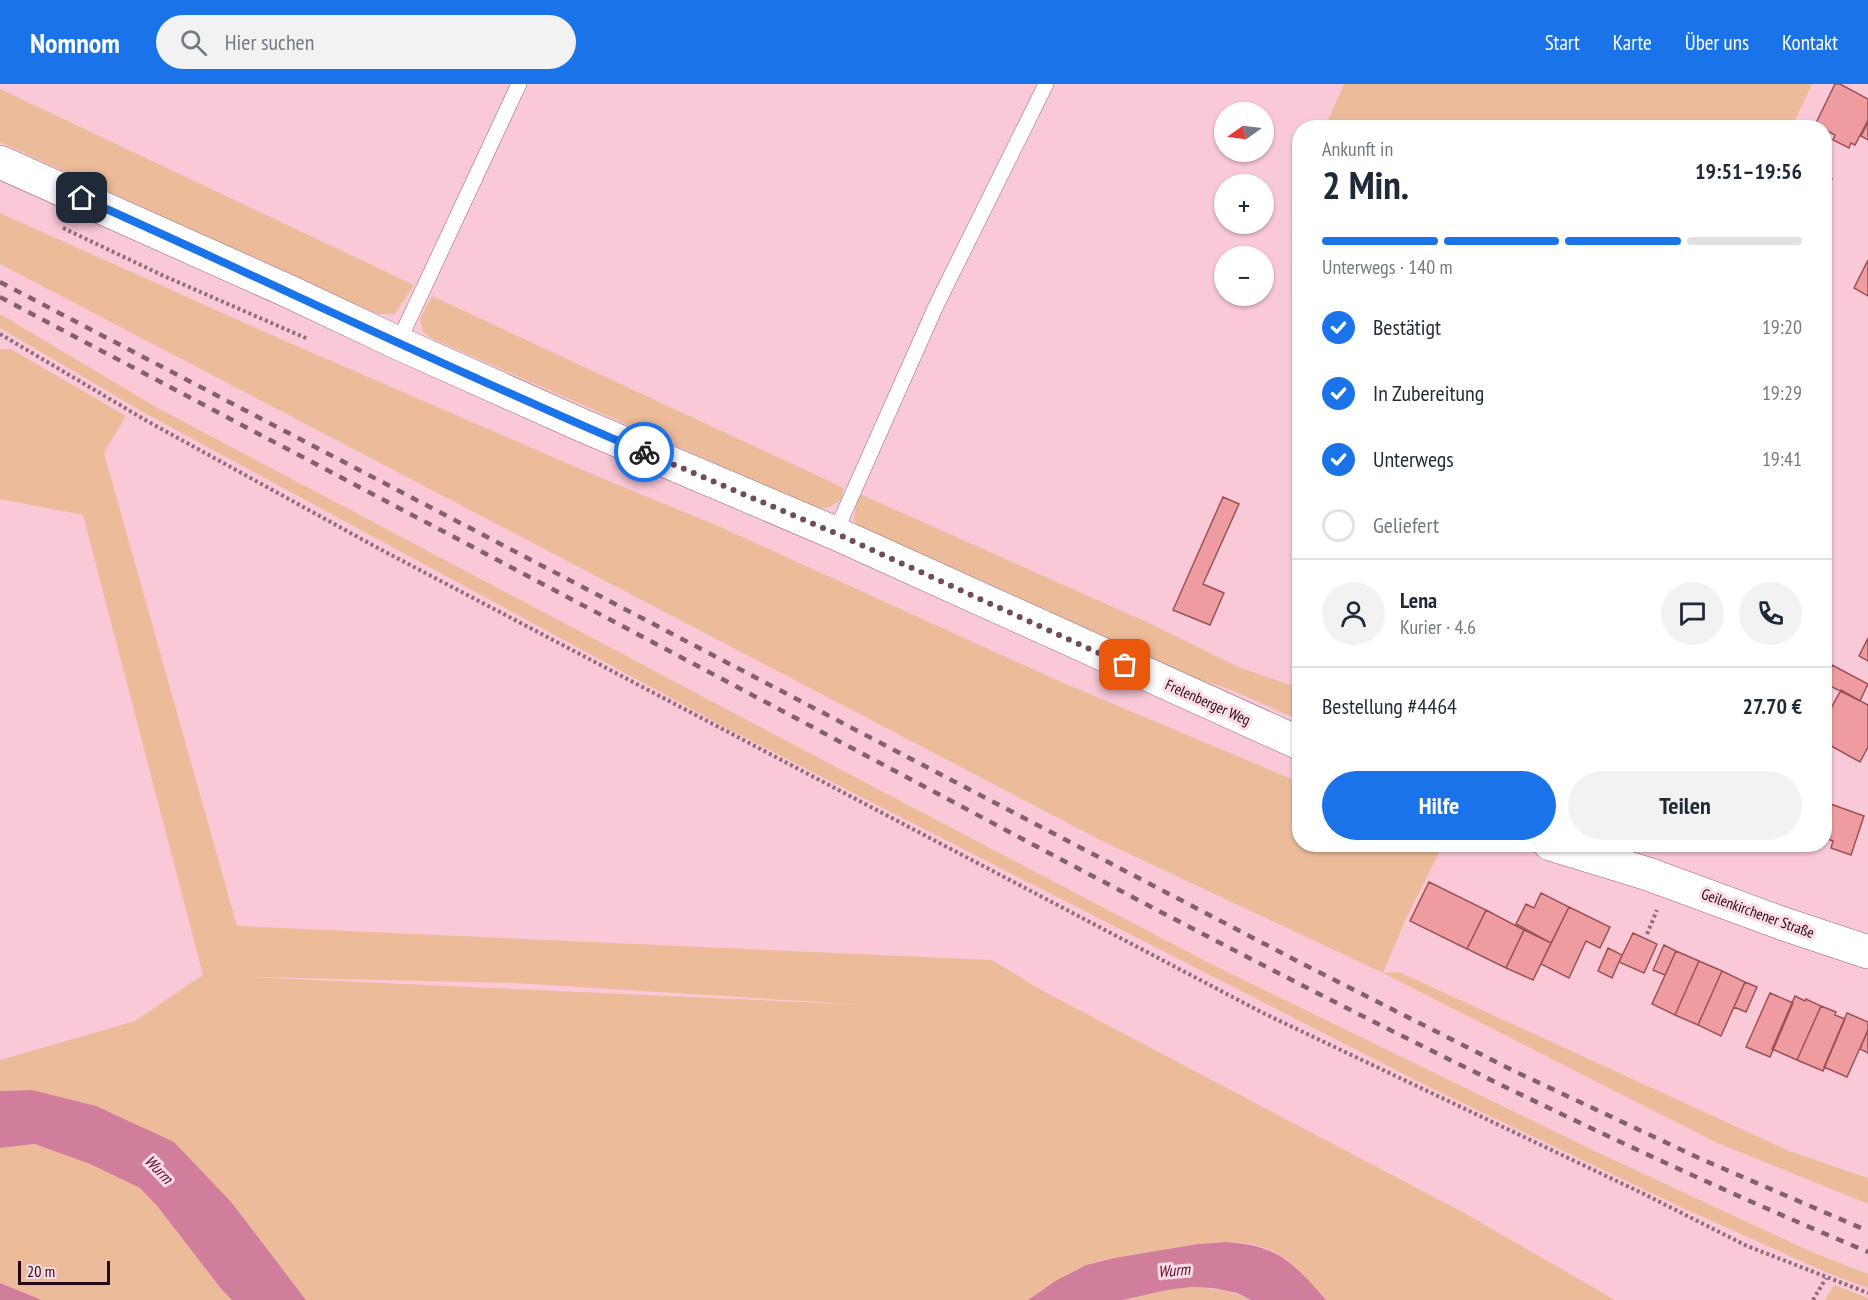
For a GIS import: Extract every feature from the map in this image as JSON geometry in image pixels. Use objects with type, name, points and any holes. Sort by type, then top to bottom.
[{"type":"main road","name":"Frelenberger Weg","points":[[0,162],[579,424],[835,533],[1292,740]]},
{"type":"main road","name":"Geilenkirchener Straße","points":[[1576,852],[1648,874],[1868,952]]},
{"type":"lane","points":[[398,343],[519,84]]},
{"type":"lane","points":[[835,533],[936,306],[1046,84]]},
{"type":"path","points":[[0,334],[147,422],[376,547],[1263,1013],[1642,1193],[1747,1246],[1868,1293]]},
{"type":"path","points":[[1813,1300],[1826,1278]]},
{"type":"shaded area","points":[[1344,84],[1812,84],[1795,120],[1328,120]]},
{"type":"shaded area","points":[[0,89],[414,285],[395,314],[377,314],[0,142]]},
{"type":"shaded area","points":[[0,213],[283,340],[718,526],[1061,682],[1292,779],[1292,852],[1440,852],[1404,923],[1383,973],[1104,842],[0,264]]},
{"type":"shaded area","points":[[432,296],[844,488],[841,500],[825,508],[812,506],[431,338],[423,332],[420,319]]},
{"type":"shaded area","points":[[0,314],[156,407],[1213,965],[1599,1153],[1812,1252],[1868,1274],[1868,1288],[1830,1274],[1687,1210],[1431,1088],[730,730],[143,412],[0,328]]},
{"type":"shaded area","points":[[0,349],[11,349],[126,416],[104,453],[237,926],[992,960],[1043,991],[1468,1215],[1615,1300],[1326,1300],[1284,1257],[1245,1243],[1212,1242],[1094,1263],[1064,1276],[1028,1300],[306,1300],[232,1203],[32,1090],[0,1091],[0,1060],[135,1021],[203,975],[83,515],[0,499]],"holes":[[[251,977],[514,983],[867,1005]]]},
{"type":"shaded area","points":[[860,494],[1151,624],[1238,667],[1292,686],[1292,717],[1229,689],[1179,673],[859,528],[854,520]]},
{"type":"shaded area","points":[[1399,972],[1789,1151],[1868,1178],[1868,1204],[1715,1142],[1383,973]]},
{"type":"shaded area","points":[[35,1144],[90,1164],[140,1188],[158,1207],[232,1300],[42,1300],[0,1283],[0,1148]]},
{"type":"shaded area","points":[[1834,1285],[1868,1298],[1868,1300],[1825,1300]]},
{"type":"shaded area","points":[[1191,1287],[1222,1290],[1251,1300],[1123,1300],[1167,1290]]},
{"type":"water","name":"Wurm","points":[[32,1090],[96,1106],[174,1142],[232,1203],[306,1300],[232,1300],[158,1207],[140,1188],[90,1164],[35,1144],[0,1148],[0,1091]]},
{"type":"water","name":"Wurm","points":[[1225,1242],[1258,1247],[1283,1258],[1304,1275],[1326,1300],[1251,1300],[1237,1293],[1213,1288],[1191,1287],[1123,1300],[1028,1300],[1057,1280],[1086,1265],[1198,1244]]},
{"type":"water","points":[[0,1283],[42,1300],[0,1300]]},
{"type":"building","points":[[1835,84],[1840,84],[1868,99],[1868,120],[1855,145],[1851,143],[1849,148],[1833,140],[1835,135],[1832,133],[1832,120],[1817,120]]},
{"type":"building","points":[[1868,122],[1868,140],[1861,136]]},
{"type":"building","points":[[1868,260],[1868,296],[1854,288]]},
{"type":"building","points":[[1223,497],[1239,504],[1203,584],[1224,593],[1210,625],[1173,610]]},
{"type":"building","points":[[1868,638],[1868,661],[1859,656]]},
{"type":"building","points":[[1832,665],[1868,684],[1860,701],[1832,687]]},
{"type":"building","points":[[1841,690],[1868,705],[1868,747],[1860,762],[1832,746],[1832,706]]},
{"type":"building","points":[[1832,805],[1864,816],[1851,855],[1832,848]]},
{"type":"building","points":[[1429,882],[1486,910],[1467,949],[1410,921]]},
{"type":"building","points":[[1541,893],[1569,907],[1551,943],[1516,924],[1526,904],[1534,908]]},
{"type":"building","points":[[1569,907],[1610,927],[1600,948],[1586,941],[1569,978],[1541,964]]},
{"type":"building","points":[[1486,910],[1524,930],[1506,968],[1467,949]]},
{"type":"building","points":[[1524,930],[1551,943],[1533,980],[1506,968]]},
{"type":"building","points":[[1633,933],[1657,944],[1644,973],[1619,962]]},
{"type":"building","points":[[1664,945],[1676,951],[1665,975],[1653,970]]},
{"type":"building","points":[[1608,948],[1622,955],[1612,978],[1598,971]]},
{"type":"building","points":[[1676,951],[1699,961],[1675,1015],[1652,1004]]},
{"type":"building","points":[[1699,961],[1722,971],[1698,1025],[1675,1015]]},
{"type":"building","points":[[1722,971],[1745,982],[1721,1036],[1698,1025]]},
{"type":"building","points":[[1745,982],[1757,987],[1746,1012],[1734,1007]]},
{"type":"building","points":[[1770,993],[1793,1003],[1770,1057],[1746,1047]]},
{"type":"building","points":[[1795,996],[1821,1006],[1797,1060],[1772,1049]]},
{"type":"building","points":[[1821,1006],[1836,1012],[1835,1015],[1845,1019],[1823,1071],[1797,1060]]},
{"type":"building","points":[[1847,1013],[1868,1022],[1868,1030],[1847,1077],[1824,1067]]},
{"type":"building","points":[[1868,1030],[1868,1053],[1860,1049]]},
{"type":"railway","points":[[0,282],[1301,963],[1514,1071],[1701,1159],[1868,1231]]},
{"type":"railway","points":[[0,297],[1015,835],[1376,1023],[1620,1142],[1868,1252]]},
{"type":"way so far","points":[[644,452],[835,533],[1125,665]]},
{"type":"route","points":[[82,198],[398,343],[644,452]]}]
